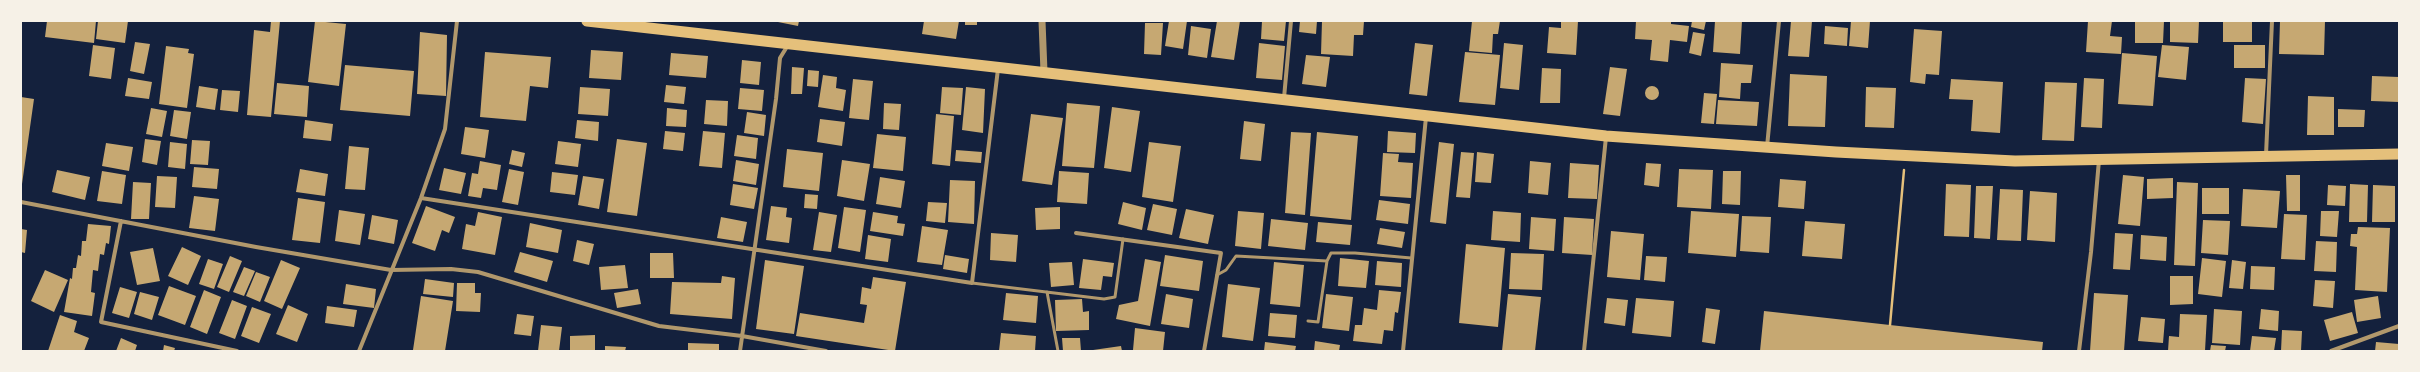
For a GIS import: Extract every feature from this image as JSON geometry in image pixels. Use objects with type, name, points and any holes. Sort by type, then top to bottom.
[{"type":"highway","points":[[587,21],[616,23],[788,45],[998,69],[1044,72],[1284,101],[1426,115],[1606,136],[2015,161],[2266,158],[2399,154]]},
{"type":"street","points":[[359,351],[421,198],[445,129],[457,21]]},
{"type":"street","points":[[1042,21],[1044,72]]},
{"type":"street","points":[[1284,101],[1291,21]]},
{"type":"street","points":[[1767,147],[1779,21]]},
{"type":"street","points":[[2266,158],[2272,21]]},
{"type":"street","points":[[740,351],[776,99],[780,58],[788,45]]},
{"type":"street","points":[[421,198],[972,283],[998,69]]},
{"type":"street","points":[[1403,351],[1426,115]]},
{"type":"street","points":[[1584,351],[1606,136]]},
{"type":"street","points":[[2079,351],[2091,252],[2099,160]]},
{"type":"street","points":[[21,202],[256,247],[391,270],[451,269],[478,272],[659,326],[742,336],[826,351]]},
{"type":"street","points":[[121,221],[101,322],[237,351]]},
{"type":"street","points":[[1076,233],[1222,253],[1204,351]]},
{"type":"street","points":[[2331,351],[2399,326]]},
{"type":"lane","points":[[972,283],[1104,299],[1115,297],[1123,239]]},
{"type":"lane","points":[[1308,321],[1318,322],[1327,261],[1331,253],[1355,253],[1411,258]]},
{"type":"lane","points":[[1218,275],[1226,270],[1236,256],[1327,261]]},
{"type":"lane","points":[[1047,292],[1058,351]]},
{"type":"path","points":[[1890,325],[1904,170]]},
{"type":"building","points":[[47,21],[96,21],[94,43],[45,37]]},
{"type":"building","points":[[98,21],[128,21],[125,43],[96,39]]},
{"type":"building","points":[[271,21],[280,21],[271,117],[247,115],[254,30],[270,32]]},
{"type":"building","points":[[315,21],[346,24],[339,86],[308,82]]},
{"type":"building","points":[[773,21],[799,21],[798,26]]},
{"type":"building","points":[[924,21],[959,21],[956,39],[922,34]]},
{"type":"building","points":[[965,21],[977,21],[977,25],[965,25]]},
{"type":"building","points":[[1169,21],[1187,21],[1183,49],[1165,46]]},
{"type":"building","points":[[1217,21],[1240,21],[1234,60],[1211,57]]},
{"type":"building","points":[[1262,21],[1286,21],[1284,41],[1261,39]]},
{"type":"building","points":[[1300,21],[1317,21],[1316,34],[1299,32]]},
{"type":"building","points":[[1322,21],[1364,21],[1363,35],[1354,35],[1353,56],[1321,54]]},
{"type":"building","points":[[1472,21],[1500,21],[1498,34],[1493,34],[1492,53],[1469,51]]},
{"type":"building","points":[[1561,21],[1578,21],[1576,55],[1547,53],[1549,27],[1561,28]]},
{"type":"building","points":[[1636,21],[1671,21],[1671,24],[1689,26],[1687,42],[1670,40],[1668,62],[1650,60],[1652,40],[1635,39]]},
{"type":"building","points":[[1692,21],[1706,21],[1704,30],[1691,27]]},
{"type":"building","points":[[1715,21],[1742,21],[1740,54],[1713,52]]},
{"type":"building","points":[[1791,21],[1812,21],[1809,57],[1788,56]]},
{"type":"building","points":[[1851,21],[1870,21],[1868,48],[1849,46]]},
{"type":"building","points":[[2088,21],[2112,21],[2110,36],[2122,37],[2121,54],[2086,52]]},
{"type":"building","points":[[2135,21],[2164,21],[2163,43],[2135,43]]},
{"type":"building","points":[[2170,21],[2199,21],[2198,43],[2170,42]]},
{"type":"building","points":[[2223,21],[2252,21],[2252,42],[2223,42]]},
{"type":"building","points":[[2280,21],[2325,21],[2324,55],[2279,54]]},
{"type":"building","points":[[1145,23],[1163,23],[1161,55],[1144,54]]},
{"type":"building","points":[[1191,26],[1211,29],[1207,58],[1188,55]]},
{"type":"building","points":[[1825,26],[1848,28],[1847,46],[1824,44]]},
{"type":"building","points":[[1914,29],[1942,31],[1939,75],[1926,74],[1925,84],[1910,82]]},
{"type":"building","points":[[420,32],[447,35],[446,96],[417,94]]},
{"type":"building","points":[[1693,32],[1705,34],[1701,56],[1689,53]]},
{"type":"building","points":[[135,42],[150,44],[144,74],[130,71]]},
{"type":"building","points":[[1259,43],[1285,46],[1282,80],[1256,78]]},
{"type":"building","points":[[1415,43],[1433,45],[1427,96],[1409,94]]},
{"type":"building","points":[[1504,43],[1523,45],[1519,90],[1500,88]]},
{"type":"building","points":[[93,45],[115,48],[111,79],[89,76]]},
{"type":"building","points":[[2162,45],[2189,47],[2186,80],[2158,77]]},
{"type":"building","points":[[2234,45],[2265,45],[2265,68],[2234,68]]},
{"type":"building","points":[[166,46],[189,49],[188,53],[194,54],[187,108],[159,104]]},
{"type":"building","points":[[591,50],[623,52],[621,80],[589,78]]},
{"type":"building","points":[[485,52],[551,57],[548,88],[530,86],[526,121],[480,117]]},
{"type":"building","points":[[1465,52],[1500,55],[1495,105],[1459,102]]},
{"type":"building","points":[[671,53],[708,56],[706,78],[669,75]]},
{"type":"building","points":[[2122,53],[2157,56],[2153,106],[2118,104]]},
{"type":"building","points":[[1306,55],[1330,57],[1326,87],[1302,84]]},
{"type":"building","points":[[742,60],[761,62],[759,85],[740,83]]},
{"type":"building","points":[[1721,63],[1753,65],[1751,83],[1741,83],[1740,99],[1719,97]]},
{"type":"building","points":[[345,65],[414,71],[410,116],[340,110]]},
{"type":"building","points":[[792,67],[804,68],[802,94],[791,94]]},
{"type":"building","points":[[1610,67],[1627,69],[1620,116],[1603,114]]},
{"type":"building","points":[[1542,68],[1561,69],[1560,103],[1540,103]]},
{"type":"building","points":[[808,70],[819,71],[818,87],[807,86]]},
{"type":"building","points":[[1790,74],[1827,76],[1825,127],[1788,126]]},
{"type":"building","points":[[823,75],[837,77],[836,88],[846,90],[843,111],[818,107]]},
{"type":"building","points":[[2372,76],[2399,77],[2399,102],[2371,101]]},
{"type":"building","points":[[128,78],[152,82],[149,99],[125,96]]},
{"type":"building","points":[[2084,78],[2104,79],[2102,128],[2081,127]]},
{"type":"building","points":[[2245,78],[2266,79],[2263,124],[2242,122]]},
{"type":"building","points":[[853,79],[873,81],[869,120],[849,118]]},
{"type":"building","points":[[1951,79],[2003,82],[2000,133],[1971,131],[1973,100],[1949,99]]},
{"type":"building","points":[[2045,82],[2077,83],[2074,141],[2042,140]]},
{"type":"building","points":[[277,83],[309,86],[307,117],[274,114]]},
{"type":"building","points":[[666,85],[686,87],[684,104],[664,102]]},
{"type":"building","points":[[199,86],[218,89],[215,110],[196,107]]},
{"type":"building","points":[[1652,86],[1657,88],[1659,93],[1657,98],[1652,100],[1647,98],[1645,93],[1647,88]]},
{"type":"building","points":[[580,87],[610,89],[608,116],[578,114]]},
{"type":"building","points":[[942,87],[963,88],[961,115],[940,113]]},
{"type":"building","points":[[966,87],[985,89],[983,133],[962,130]]},
{"type":"building","points":[[1866,87],[1896,88],[1894,128],[1865,127]]},
{"type":"building","points":[[740,88],[764,90],[762,111],[738,109]]},
{"type":"building","points":[[222,90],[240,91],[238,112],[220,110]]},
{"type":"building","points":[[1704,93],[1717,94],[1714,124],[1701,123]]},
{"type":"building","points":[[2308,96],[2334,97],[2334,135],[2307,135]]},
{"type":"building","points":[[21,97],[34,99],[22,184],[21,184]]},
{"type":"building","points":[[706,100],[728,101],[727,126],[704,124]]},
{"type":"building","points":[[1718,100],[1759,102],[1757,126],[1716,124]]},
{"type":"building","points":[[884,103],[901,104],[899,130],[883,129]]},
{"type":"building","points":[[1067,103],[1100,106],[1094,168],[1062,166]]},
{"type":"building","points":[[1112,107],[1140,111],[1131,172],[1104,168]]},
{"type":"building","points":[[151,108],[167,111],[162,137],[146,134]]},
{"type":"building","points":[[667,108],[687,110],[686,127],[666,126]]},
{"type":"building","points":[[2338,109],[2365,110],[2364,127],[2338,127]]},
{"type":"building","points":[[174,110],[191,112],[187,139],[170,136]]},
{"type":"building","points":[[747,112],[766,115],[764,136],[744,133]]},
{"type":"building","points":[[936,114],[954,116],[950,166],[932,164]]},
{"type":"building","points":[[1031,114],[1063,118],[1052,185],[1022,181]]},
{"type":"building","points":[[820,119],[845,122],[842,146],[817,142]]},
{"type":"building","points":[[305,120],[333,124],[331,141],[303,138]]},
{"type":"building","points":[[577,120],[599,122],[598,141],[575,138]]},
{"type":"building","points":[[1244,121],[1265,124],[1261,161],[1240,159]]},
{"type":"building","points":[[465,127],[489,130],[485,158],[461,154]]},
{"type":"building","points":[[665,131],[685,133],[683,151],[663,149]]},
{"type":"building","points":[[703,131],[725,133],[722,168],[699,166]]},
{"type":"building","points":[[1388,131],[1416,133],[1415,153],[1387,152]]},
{"type":"building","points":[[1291,132],[1311,133],[1305,215],[1285,213]]},
{"type":"building","points":[[1317,132],[1358,136],[1351,220],[1310,216]]},
{"type":"building","points":[[877,134],[906,137],[903,171],[873,168]]},
{"type":"building","points":[[737,135],[758,138],[756,159],[734,156]]},
{"type":"building","points":[[145,139],[161,141],[157,165],[142,162]]},
{"type":"building","points":[[617,139],[647,143],[637,216],[607,212]]},
{"type":"building","points":[[192,140],[210,141],[208,165],[190,164]]},
{"type":"building","points":[[558,141],[581,144],[578,167],[555,164]]},
{"type":"building","points":[[170,142],[187,144],[185,169],[168,167]]},
{"type":"building","points":[[1149,142],[1181,146],[1173,202],[1142,197]]},
{"type":"building","points":[[1439,142],[1454,144],[1446,224],[1430,222]]},
{"type":"building","points":[[106,143],[133,147],[129,171],[102,166]]},
{"type":"building","points":[[349,146],[369,148],[365,190],[345,189]]},
{"type":"building","points":[[787,149],[823,153],[819,191],[783,187]]},
{"type":"building","points":[[512,150],[525,153],[522,167],[509,164]]},
{"type":"building","points":[[956,150],[982,152],[981,163],[955,161]]},
{"type":"building","points":[[1461,152],[1474,153],[1470,198],[1456,197]]},
{"type":"building","points":[[1477,152],[1494,154],[1491,183],[1475,182]]},
{"type":"building","points":[[1383,153],[1399,154],[1398,162],[1413,163],[1411,198],[1380,196]]},
{"type":"building","points":[[736,160],[759,164],[756,185],[733,181]]},
{"type":"building","points":[[842,160],[870,164],[864,201],[837,196]]},
{"type":"building","points":[[480,161],[501,165],[497,190],[483,188],[481,198],[468,196],[472,173],[478,174]]},
{"type":"building","points":[[1530,161],[1551,163],[1548,195],[1528,193]]},
{"type":"building","points":[[1570,163],[1599,165],[1597,199],[1568,198]]},
{"type":"building","points":[[1646,163],[1661,164],[1659,187],[1644,185]]},
{"type":"building","points":[[194,167],[219,169],[217,189],[192,187]]},
{"type":"building","points":[[444,168],[466,173],[461,194],[439,190]]},
{"type":"building","points":[[300,169],[328,174],[325,196],[296,192]]},
{"type":"building","points":[[509,169],[524,172],[518,205],[502,202]]},
{"type":"building","points":[[1679,169],[1713,170],[1711,209],[1677,207]]},
{"type":"building","points":[[57,170],[90,177],[85,200],[52,192]]},
{"type":"building","points":[[102,171],[126,175],[122,204],[97,201]]},
{"type":"building","points":[[1059,171],[1089,173],[1087,204],[1057,202]]},
{"type":"building","points":[[1723,171],[1741,171],[1740,205],[1722,204]]},
{"type":"building","points":[[552,172],[578,175],[575,195],[550,192]]},
{"type":"building","points":[[2123,175],[2144,177],[2140,226],[2118,224]]},
{"type":"building","points":[[2286,175],[2300,175],[2300,211],[2287,211]]},
{"type":"building","points":[[157,176],[177,177],[175,208],[155,207]]},
{"type":"building","points":[[583,176],[604,179],[599,209],[578,205]]},
{"type":"building","points":[[880,177],[905,181],[901,208],[876,204]]},
{"type":"building","points":[[2173,178],[2173,198],[2147,199],[2147,179]]},
{"type":"building","points":[[1780,179],[1806,181],[1804,209],[1778,207]]},
{"type":"building","points":[[950,180],[975,181],[974,224],[948,222]]},
{"type":"building","points":[[133,182],[151,183],[149,219],[131,219]]},
{"type":"building","points":[[2177,182],[2198,183],[2195,266],[2174,265]]},
{"type":"building","points":[[733,184],[758,188],[754,209],[730,205]]},
{"type":"building","points":[[1946,184],[1971,185],[1969,237],[1944,236]]},
{"type":"building","points":[[2350,184],[2368,185],[2367,222],[2349,222]]},
{"type":"building","points":[[2328,185],[2346,186],[2345,206],[2327,205]]},
{"type":"building","points":[[2373,185],[2395,186],[2395,222],[2372,222]]},
{"type":"building","points":[[1976,186],[1993,186],[1990,239],[1974,238]]},
{"type":"building","points":[[2202,188],[2229,188],[2229,214],[2202,214]]},
{"type":"building","points":[[2000,189],[2023,190],[2021,241],[1997,240]]},
{"type":"building","points":[[2243,189],[2280,191],[2277,228],[2241,226]]},
{"type":"building","points":[[2030,191],[2057,193],[2055,242],[2027,240]]},
{"type":"building","points":[[805,194],[818,195],[817,209],[804,208]]},
{"type":"building","points":[[194,196],[219,199],[215,231],[189,228]]},
{"type":"building","points":[[298,198],[325,202],[320,243],[292,240]]},
{"type":"building","points":[[1379,200],[1410,204],[1408,224],[1376,220]]},
{"type":"building","points":[[928,202],[947,203],[945,223],[926,221]]},
{"type":"building","points":[[1123,202],[1146,208],[1142,230],[1118,224]]},
{"type":"building","points":[[1153,204],[1177,209],[1172,235],[1147,230]]},
{"type":"building","points":[[426,206],[455,217],[449,233],[442,230],[435,251],[412,243]]},
{"type":"building","points":[[771,206],[787,208],[786,217],[792,218],[789,243],[766,240]]},
{"type":"building","points":[[844,207],[866,210],[860,252],[838,248]]},
{"type":"building","points":[[1060,207],[1060,229],[1036,230],[1035,208]]},
{"type":"building","points":[[1186,209],[1214,215],[1208,244],[1179,238]]},
{"type":"building","points":[[339,210],[365,214],[360,245],[335,241]]},
{"type":"building","points":[[1238,211],[1264,213],[1261,249],[1235,246]]},
{"type":"building","points":[[1493,211],[1521,213],[1520,242],[1491,240]]},
{"type":"building","points":[[1691,211],[1739,214],[1736,257],[1688,253]]},
{"type":"building","points":[[2321,211],[2339,211],[2337,237],[2320,236]]},
{"type":"building","points":[[478,212],[502,217],[495,255],[462,249],[466,224],[475,226]]},
{"type":"building","points":[[819,212],[837,215],[831,252],[813,250]]},
{"type":"building","points":[[873,212],[898,216],[897,223],[905,224],[903,236],[870,231]]},
{"type":"building","points":[[2284,214],[2307,215],[2305,260],[2281,259]]},
{"type":"building","points":[[372,215],[398,220],[394,244],[368,239]]},
{"type":"building","points":[[1742,216],[1771,217],[1769,253],[1740,251]]},
{"type":"building","points":[[721,217],[747,222],[743,242],[717,238]]},
{"type":"building","points":[[1531,217],[1556,219],[1554,251],[1529,249]]},
{"type":"building","points":[[1564,217],[1594,219],[1592,255],[1562,253]]},
{"type":"building","points":[[1271,219],[1308,223],[1305,250],[1268,246]]},
{"type":"building","points":[[2203,220],[2230,221],[2228,255],[2201,253]]},
{"type":"building","points":[[1805,221],[1845,224],[1842,259],[1802,256]]},
{"type":"building","points":[[1318,222],[1352,225],[1350,245],[1316,242]]},
{"type":"building","points":[[530,223],[562,230],[558,253],[526,247]]},
{"type":"building","points":[[88,224],[111,226],[109,244],[106,243],[104,255],[100,254],[98,271],[93,270],[91,292],[95,293],[92,316],[64,312],[70,278],[72,279],[73,268],[76,268],[78,255],[81,256],[82,241],[86,241]]},
{"type":"building","points":[[922,226],[948,230],[942,265],[917,262]]},
{"type":"building","points":[[2358,227],[2390,228],[2387,292],[2355,290],[2357,247],[2350,246],[2351,234],[2357,234]]},
{"type":"building","points":[[1380,228],[1405,232],[1402,248],[1377,244]]},
{"type":"building","points":[[21,229],[27,230],[25,253],[21,252]]},
{"type":"building","points":[[1611,231],[1644,234],[1640,280],[1607,277]]},
{"type":"building","points":[[991,233],[1018,235],[1016,262],[990,260]]},
{"type":"building","points":[[2115,233],[2133,234],[2130,270],[2113,269]]},
{"type":"building","points":[[868,235],[891,239],[888,262],[865,259]]},
{"type":"building","points":[[2141,235],[2167,237],[2166,261],[2140,259]]},
{"type":"building","points":[[577,240],[594,244],[589,265],[573,261]]},
{"type":"building","points":[[2316,241],[2337,242],[2336,272],[2314,271]]},
{"type":"building","points":[[1466,244],[1505,248],[1498,327],[1459,323]]},
{"type":"building","points":[[182,247],[201,256],[188,285],[168,276]]},
{"type":"building","points":[[153,248],[160,281],[137,285],[130,252]]},
{"type":"building","points":[[520,252],[553,261],[547,282],[514,272]]},
{"type":"building","points":[[650,253],[673,253],[674,278],[650,278]]},
{"type":"building","points":[[1511,253],[1544,254],[1542,290],[1509,289]]},
{"type":"building","points":[[945,255],[969,259],[967,273],[943,269]]},
{"type":"building","points":[[1165,255],[1203,261],[1199,291],[1160,286]]},
{"type":"building","points":[[230,256],[242,261],[229,292],[217,287]]},
{"type":"building","points":[[1646,256],[1667,257],[1665,282],[1644,280]]},
{"type":"building","points":[[1340,258],[1369,261],[1366,288],[1338,286]]},
{"type":"building","points":[[2202,258],[2226,261],[2222,297],[2198,294]]},
{"type":"building","points":[[208,259],[223,264],[214,289],[199,284]]},
{"type":"building","points":[[1083,259],[1114,263],[1112,277],[1103,276],[1101,290],[1079,288]]},
{"type":"building","points":[[1145,259],[1161,262],[1150,326],[1116,319],[1119,305],[1138,301]]},
{"type":"building","points":[[281,260],[300,268],[282,309],[264,301]]},
{"type":"building","points":[[765,260],[804,266],[794,334],[756,329]]},
{"type":"building","points":[[2232,260],[2246,262],[2243,289],[2229,288]]},
{"type":"building","points":[[1377,261],[1402,263],[1401,287],[1375,285]]},
{"type":"building","points":[[1072,262],[1074,285],[1051,287],[1049,263]]},
{"type":"building","points":[[1274,262],[1304,265],[1300,307],[1270,304]]},
{"type":"building","points":[[625,265],[628,288],[601,290],[599,267]]},
{"type":"building","points":[[2251,266],[2275,267],[2274,290],[2250,289]]},
{"type":"building","points":[[244,267],[255,271],[244,296],[233,292]]},
{"type":"building","points":[[45,270],[68,280],[54,312],[31,301]]},
{"type":"building","points":[[256,272],[270,277],[260,302],[246,296]]},
{"type":"building","points":[[722,276],[735,278],[732,319],[670,314],[672,282],[721,283]]},
{"type":"building","points":[[2170,276],[2193,276],[2193,304],[2170,305]]},
{"type":"building","points":[[873,277],[906,282],[895,351],[796,336],[800,313],[864,323],[867,305],[860,304],[862,287],[871,289]]},
{"type":"building","points":[[425,279],[454,283],[453,297],[423,294]]},
{"type":"building","points":[[2315,280],[2335,281],[2333,308],[2313,306]]},
{"type":"building","points":[[457,283],[475,283],[475,293],[481,293],[480,312],[456,311]]},
{"type":"building","points":[[346,284],[376,289],[374,308],[343,304]]},
{"type":"building","points":[[1228,284],[1260,288],[1253,341],[1222,337]]},
{"type":"building","points":[[169,286],[196,296],[185,325],[158,315]]},
{"type":"building","points":[[120,287],[137,292],[129,318],[112,313]]},
{"type":"building","points":[[638,289],[641,304],[617,308],[614,293]]},
{"type":"building","points":[[204,290],[221,297],[207,334],[190,327]]},
{"type":"building","points":[[1379,290],[1401,292],[1398,313],[1395,312],[1393,331],[1384,330],[1382,344],[1353,341],[1355,325],[1362,325],[1364,308],[1377,310]]},
{"type":"building","points":[[140,292],[159,297],[152,320],[134,314]]},
{"type":"building","points":[[1006,293],[1038,296],[1036,323],[1003,320]]},
{"type":"building","points":[[2094,293],[2128,295],[2124,351],[2090,351]]},
{"type":"building","points":[[1166,294],[1193,299],[1189,328],[1161,324]]},
{"type":"building","points":[[1326,294],[1353,297],[1349,331],[1322,328]]},
{"type":"building","points":[[1508,294],[1541,297],[1535,351],[1502,351]]},
{"type":"building","points":[[421,296],[453,301],[445,351],[413,350]]},
{"type":"building","points":[[2378,296],[2381,318],[2357,322],[2354,300]]},
{"type":"building","points":[[1607,298],[1628,300],[1625,326],[1604,323]]},
{"type":"building","points":[[1636,298],[1674,301],[1671,337],[1632,333]]},
{"type":"building","points":[[1082,299],[1083,312],[1089,311],[1089,330],[1056,331],[1055,300]]},
{"type":"building","points":[[232,300],[247,306],[235,339],[219,333]]},
{"type":"building","points":[[288,305],[308,314],[297,342],[276,334]]},
{"type":"building","points":[[327,306],[357,310],[354,327],[325,323]]},
{"type":"building","points":[[252,307],[271,314],[259,343],[241,336]]},
{"type":"building","points":[[1706,308],[1720,310],[1715,344],[1702,342]]},
{"type":"building","points":[[2214,309],[2242,311],[2240,345],[2212,343]]},
{"type":"building","points":[[2261,309],[2279,311],[2278,331],[2259,329]]},
{"type":"building","points":[[1764,311],[2043,342],[2042,351],[1760,351]]},
{"type":"building","points":[[2352,312],[2358,333],[2330,341],[2324,320]]},
{"type":"building","points":[[1270,313],[1297,315],[1295,338],[1268,336]]},
{"type":"building","points":[[517,314],[534,316],[531,336],[514,334]]},
{"type":"building","points":[[2180,314],[2207,315],[2205,351],[2168,351],[2169,336],[2179,337]]},
{"type":"building","points":[[60,315],[77,321],[74,332],[89,338],[84,351],[48,351]]},
{"type":"building","points":[[2141,317],[2165,319],[2163,343],[2138,341]]},
{"type":"building","points":[[541,325],[562,327],[559,351],[538,351]]},
{"type":"building","points":[[1135,328],[1165,332],[1163,351],[1133,350]]},
{"type":"building","points":[[2282,330],[2302,331],[2301,351],[2281,351]]},
{"type":"building","points":[[1001,333],[1036,336],[1035,351],[999,351]]},
{"type":"building","points":[[595,335],[595,351],[570,351],[570,336]]},
{"type":"building","points":[[2252,336],[2276,338],[2274,351],[2250,351]]},
{"type":"building","points":[[121,338],[137,345],[135,351],[116,351]]},
{"type":"building","points":[[1062,338],[1080,338],[1081,351],[1063,351]]},
{"type":"building","points":[[1315,341],[1340,345],[1339,351],[1314,351]]},
{"type":"building","points":[[1265,342],[1296,346],[1295,351],[1264,351]]},
{"type":"building","points":[[2376,342],[2399,344],[2399,351],[2375,351]]},
{"type":"building","points":[[688,343],[719,344],[719,351],[688,351]]},
{"type":"building","points":[[164,345],[175,348],[174,351],[163,351]]},
{"type":"building","points":[[2211,345],[2226,346],[2225,351],[2210,351]]},
{"type":"building","points":[[605,346],[626,347],[625,351],[605,351]]},
{"type":"building","points":[[1121,346],[1122,351],[1093,351],[1093,350]]}]
